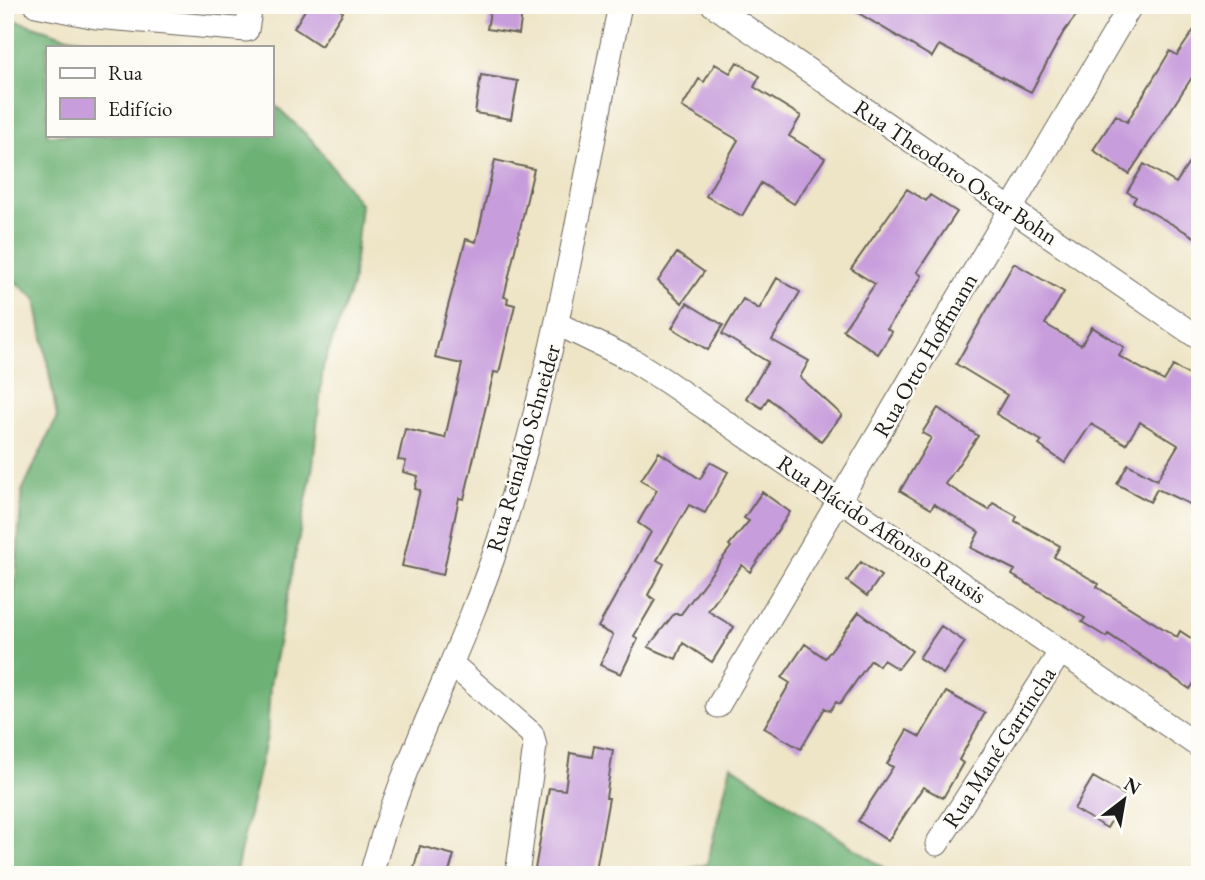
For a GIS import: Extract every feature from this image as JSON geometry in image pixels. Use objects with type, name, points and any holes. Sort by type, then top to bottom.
[{"type":"street","points":[[36,5],[96,17],[247,30],[251,5]]},
{"type":"street","name":"Rua Reinaldo Schneider","points":[[371,875],[383,830],[453,665],[497,546],[527,452],[558,324],[620,5]]},
{"type":"street","name":"Rua Theodoro Oscar Bohn","points":[[713,5],[1200,338]]},
{"type":"street","name":"Rua Otto Hoffmann","points":[[718,706],[1132,5]]},
{"type":"street","name":"Rua Plácido Affonso Rausis","points":[[558,324],[634,361],[1200,747]]},
{"type":"street","name":"Rua Mané Garrincha","points":[[937,844],[1060,651]]},
{"type":"street","points":[[453,665],[524,724],[532,734],[535,746],[517,875]]},
{"type":"green space","points":[[5,17],[67,37],[121,46],[46,46],[46,136],[273,136],[273,103],[313,141],[361,205],[352,286],[323,367],[313,465],[270,685],[267,736],[235,875],[5,875],[5,636],[13,614],[22,491],[57,417],[36,299],[5,273]]},
{"type":"green space","points":[[731,765],[894,875],[667,875],[707,864]]},
{"type":"building","points":[[308,5],[331,5],[343,12],[321,46],[294,28]]},
{"type":"building","points":[[491,5],[523,5],[519,34],[487,29]]},
{"type":"building","points":[[845,5],[1084,5],[1063,33],[1031,92],[939,45],[932,57]]},
{"type":"building","points":[[1200,21],[1200,65],[1129,174],[1093,150],[1116,115],[1127,122],[1170,51],[1177,55]]},
{"type":"building","points":[[737,62],[760,76],[754,87],[801,116],[789,136],[825,158],[794,204],[761,183],[742,216],[706,196],[738,140],[682,107],[699,79],[704,82],[715,64],[730,73]]},
{"type":"building","points":[[481,75],[518,81],[511,119],[475,113]]},
{"type":"building","points":[[1200,146],[1200,240],[1133,202],[1136,197],[1127,192],[1144,164],[1176,183]]},
{"type":"building","points":[[495,160],[534,169],[504,297],[508,298],[507,303],[515,305],[499,373],[494,372],[464,499],[459,498],[443,575],[402,566],[420,490],[415,489],[418,476],[403,472],[406,461],[398,460],[405,429],[445,438],[462,364],[435,358],[466,239],[476,242]]},
{"type":"building","points":[[907,189],[926,201],[930,195],[957,212],[917,272],[922,276],[887,329],[892,332],[878,354],[843,330],[875,284],[851,269]]},
{"type":"building","points":[[677,253],[704,272],[682,303],[658,281]]},
{"type":"building","points":[[1014,263],[1064,292],[1045,324],[1081,345],[1092,327],[1124,347],[1119,356],[1164,381],[1173,366],[1200,381],[1200,495],[1194,506],[1157,489],[1150,502],[1117,484],[1128,464],[1157,480],[1178,445],[1140,422],[1126,444],[1091,424],[1065,463],[1039,445],[1042,441],[996,414],[1007,395],[956,364]]},
{"type":"building","points":[[777,278],[800,292],[772,340],[809,361],[800,377],[842,415],[821,441],[768,398],[762,408],[746,398],[768,362],[722,334],[743,299],[759,309]]},
{"type":"building","points":[[687,303],[723,325],[708,350],[672,328]]},
{"type":"building","points":[[938,408],[978,436],[945,484],[989,510],[993,503],[1017,516],[1015,521],[1060,546],[1054,557],[1177,637],[1180,631],[1200,644],[1200,674],[1190,689],[1108,634],[1106,637],[1082,622],[1085,618],[1012,575],[1015,570],[971,548],[979,532],[934,504],[931,509],[900,491],[931,438],[922,433]]},
{"type":"building","points":[[659,452],[700,479],[710,462],[728,472],[705,513],[689,505],[657,560],[664,564],[648,595],[655,600],[634,636],[638,639],[621,674],[600,665],[613,635],[598,627],[651,532],[638,523],[657,490],[641,480]]},
{"type":"building","points":[[762,492],[790,512],[750,572],[742,565],[708,611],[734,627],[712,662],[683,643],[676,659],[648,647],[674,614],[681,614],[731,547],[729,545],[749,521],[744,518]]},
{"type":"building","points":[[861,562],[881,576],[867,596],[847,581]]},
{"type":"building","points":[[859,612],[912,651],[898,669],[883,660],[879,666],[871,660],[840,704],[836,702],[830,711],[825,708],[801,749],[764,728],[790,683],[782,678],[805,644],[825,658]]},
{"type":"building","points":[[941,626],[965,642],[943,674],[919,658]]},
{"type":"building","points":[[946,692],[985,713],[959,760],[963,763],[943,798],[923,787],[888,841],[858,821],[893,767],[887,764],[907,730],[920,737]]},
{"type":"building","points":[[594,746],[613,750],[606,798],[609,798],[595,875],[534,875],[549,788],[565,790],[570,753],[592,757]]},
{"type":"building","points":[[1093,777],[1126,796],[1107,828],[1074,809]]},
{"type":"building","points":[[420,846],[454,855],[448,875],[412,875]]}]
